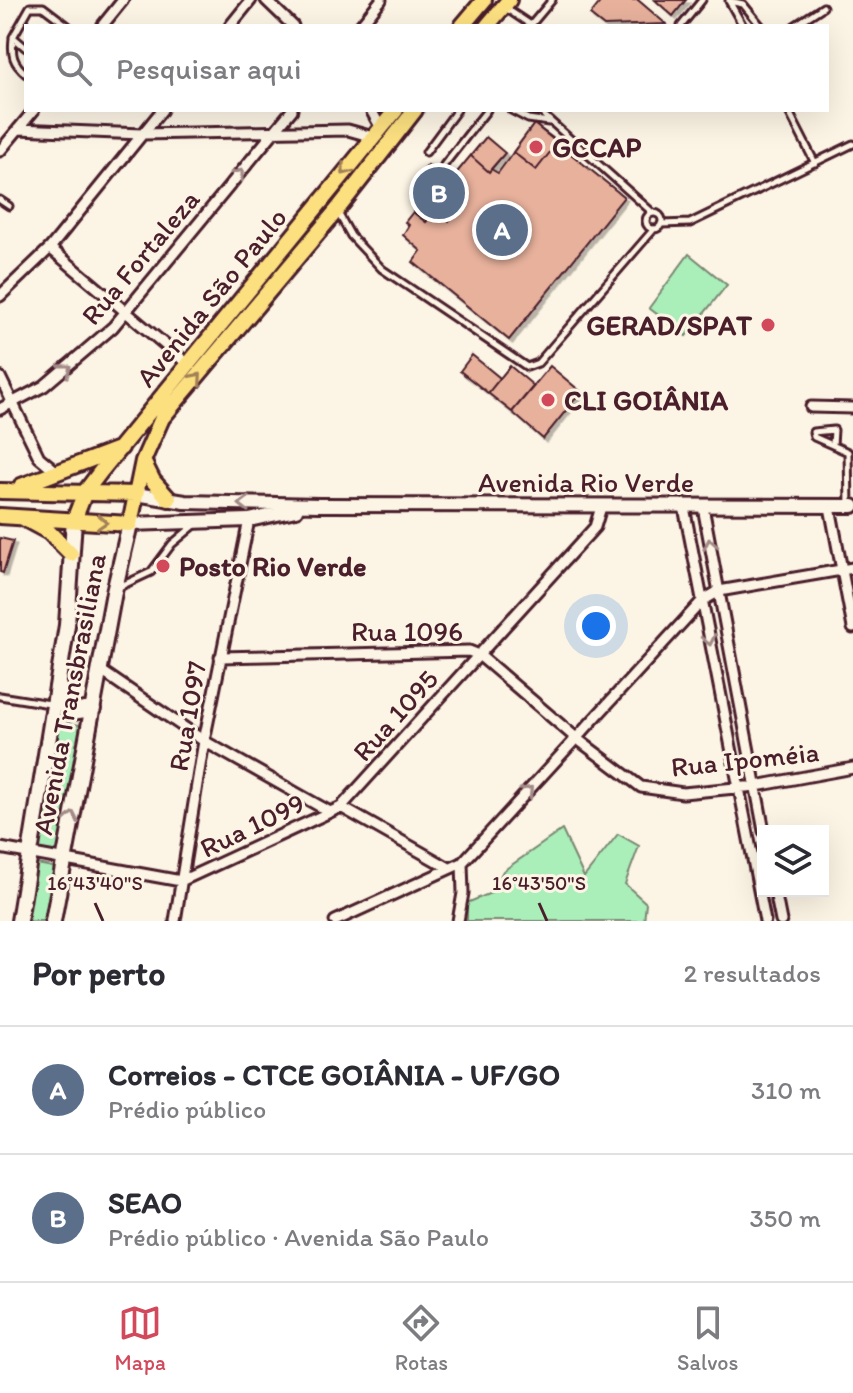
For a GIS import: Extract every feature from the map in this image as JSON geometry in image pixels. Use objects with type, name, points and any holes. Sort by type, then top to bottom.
[{"type":"main road","points":[[464,24],[484,0]]},
{"type":"main road","points":[[494,24],[506,3]]},
{"type":"main road","name":"Avenida São Paulo","points":[[74,520],[85,492],[377,132],[406,112]]},
{"type":"main road","name":"Avenida São Paulo","points":[[130,524],[143,461],[162,418],[337,210],[371,166],[406,112]]},
{"type":"main road","points":[[371,166],[383,139],[377,132]]},
{"type":"main road","points":[[7,490],[122,448]]},
{"type":"main road","points":[[143,461],[153,481],[169,499]]},
{"type":"main road","points":[[7,490],[136,494]]},
{"type":"main road","points":[[8,515],[130,524]]},
{"type":"main road","points":[[8,515],[49,532],[71,554]]},
{"type":"main road","name":"Avenida Transbrasiliana","points":[[19,921],[71,599],[74,520]]},
{"type":"main road","name":"Avenida Transbrasiliana","points":[[53,921],[114,589],[130,524]]},
{"type":"main road","points":[[58,678],[66,709],[77,714],[93,709]]},
{"type":"street","points":[[104,24],[123,0]]},
{"type":"street","points":[[232,24],[251,0]]},
{"type":"street","points":[[266,0],[291,24]]},
{"type":"street","points":[[362,24],[381,0]]},
{"type":"street","points":[[0,151],[32,112]]},
{"type":"street","points":[[0,296],[50,248],[160,112]]},
{"type":"street","name":"Rua Fortaleza","points":[[0,409],[44,386],[78,360],[125,312],[290,112]]},
{"type":"street","points":[[18,129],[142,134],[377,132],[372,112]]},
{"type":"street","points":[[50,248],[189,365]]},
{"type":"street","points":[[0,377],[39,457],[57,472]]},
{"type":"street","points":[[811,407],[853,408]]},
{"type":"street","name":"Avenida Rio Verde","points":[[136,494],[169,499],[319,505],[851,506]]},
{"type":"street","name":"Avenida Rio Verde","points":[[130,524],[249,520],[319,505]]},
{"type":"street","name":"Rua 1095","points":[[341,807],[595,527],[601,507]]},
{"type":"street","points":[[684,507],[765,921]]},
{"type":"street","points":[[703,507],[763,825]]},
{"type":"street","points":[[830,507],[853,628]]},
{"type":"street","name":"Rua 1097","points":[[175,921],[204,741],[249,520]]},
{"type":"street","points":[[335,921],[462,863],[702,601],[719,591],[853,568]]},
{"type":"street","name":"Rua 1096","points":[[220,657],[455,649],[479,655],[576,738],[641,787]]},
{"type":"street","points":[[100,670],[204,741],[330,812]]},
{"type":"street","name":"Rua Ipoméia","points":[[641,787],[683,793],[756,786],[853,768]]},
{"type":"street","points":[[341,807],[449,868]]},
{"type":"street","name":"Rua 1099","points":[[181,881],[341,807]]},
{"type":"street","points":[[0,848],[181,881]]},
{"type":"street","points":[[458,921],[463,886],[462,863]]},
{"type":"street","points":[[776,897],[781,921]]},
{"type":"lane","points":[[532,24],[552,0]]},
{"type":"lane","points":[[683,24],[702,0]]},
{"type":"lane","points":[[729,0],[742,24]]},
{"type":"lane","points":[[729,0],[743,4],[759,24]]},
{"type":"lane","points":[[506,3],[530,24]]},
{"type":"lane","points":[[24,72],[11,53],[13,37],[22,16],[36,5],[65,24]]},
{"type":"lane","points":[[797,24],[823,7]]},
{"type":"lane","points":[[13,37],[24,46]]},
{"type":"lane","points":[[426,152],[456,112]]},
{"type":"lane","points":[[444,165],[485,112]]},
{"type":"lane","points":[[515,112],[528,119],[550,122]]},
{"type":"lane","points":[[528,119],[535,112]]},
{"type":"lane","points":[[539,112],[659,215],[661,224]]},
{"type":"lane","points":[[789,112],[815,163]]},
{"type":"lane","points":[[337,210],[351,236],[382,269],[527,367],[538,363],[661,224],[690,223],[853,144]]},
{"type":"lane","points":[[0,200],[9,206]]},
{"type":"lane","points":[[653,213],[646,221],[654,229]]},
{"type":"lane","points":[[833,445],[834,430],[813,432],[814,437],[849,456],[851,506]]},
{"type":"lane","points":[[114,589],[151,572],[172,544],[197,522]]},
{"type":"lane","points":[[0,696],[54,704]]},
{"type":"green space","points":[[689,254],[727,285],[686,336],[649,308]]},
{"type":"green space","points":[[59,710],[68,723],[80,725],[87,720],[59,854],[36,851]]},
{"type":"green space","points":[[562,830],[584,877],[618,834],[639,846],[625,884],[646,903],[644,921],[467,921],[467,903],[491,893],[503,871]]},
{"type":"green space","points":[[37,864],[58,868],[50,921],[27,921]]},
{"type":"building","points":[[602,0],[638,0],[666,24],[601,24],[590,15]]},
{"type":"building","points":[[655,0],[686,0],[673,16]]},
{"type":"building","points":[[534,124],[624,197],[509,340],[413,262],[421,251],[403,235],[409,225],[405,222],[436,183],[423,171],[428,165],[449,182],[486,137],[505,153],[491,169],[498,173]]},
{"type":"building","name":"GCCAP","points":[[534,124],[558,142],[536,170],[513,152]]},
{"type":"building","points":[[486,137],[505,153],[489,172],[471,156]]},
{"type":"building","points":[[436,183],[463,203],[449,221],[435,211],[426,222],[413,212]]},
{"type":"building","points":[[472,355],[500,378],[488,393],[460,371]]},
{"type":"building","points":[[510,366],[534,386],[512,412],[488,393]]},
{"type":"building","points":[[550,366],[581,392],[543,439],[512,412]]},
{"type":"building","points":[[0,538],[13,541],[3,573],[0,572]]},
{"type":"place","name":"GCCAP","points":[[536,147]]},
{"type":"place","name":"SEAO","points":[[439,193]]},
{"type":"place","name":"Correios - CTCE GOIÂNIA - UF/GO","points":[[502,230]]},
{"type":"place","name":"GERAD/SPAT","points":[[768,325]]},
{"type":"place","name":"CLI GOIÂNIA","points":[[548,400]]},
{"type":"place","name":"Posto Rio Verde","points":[[163,566]]}]
